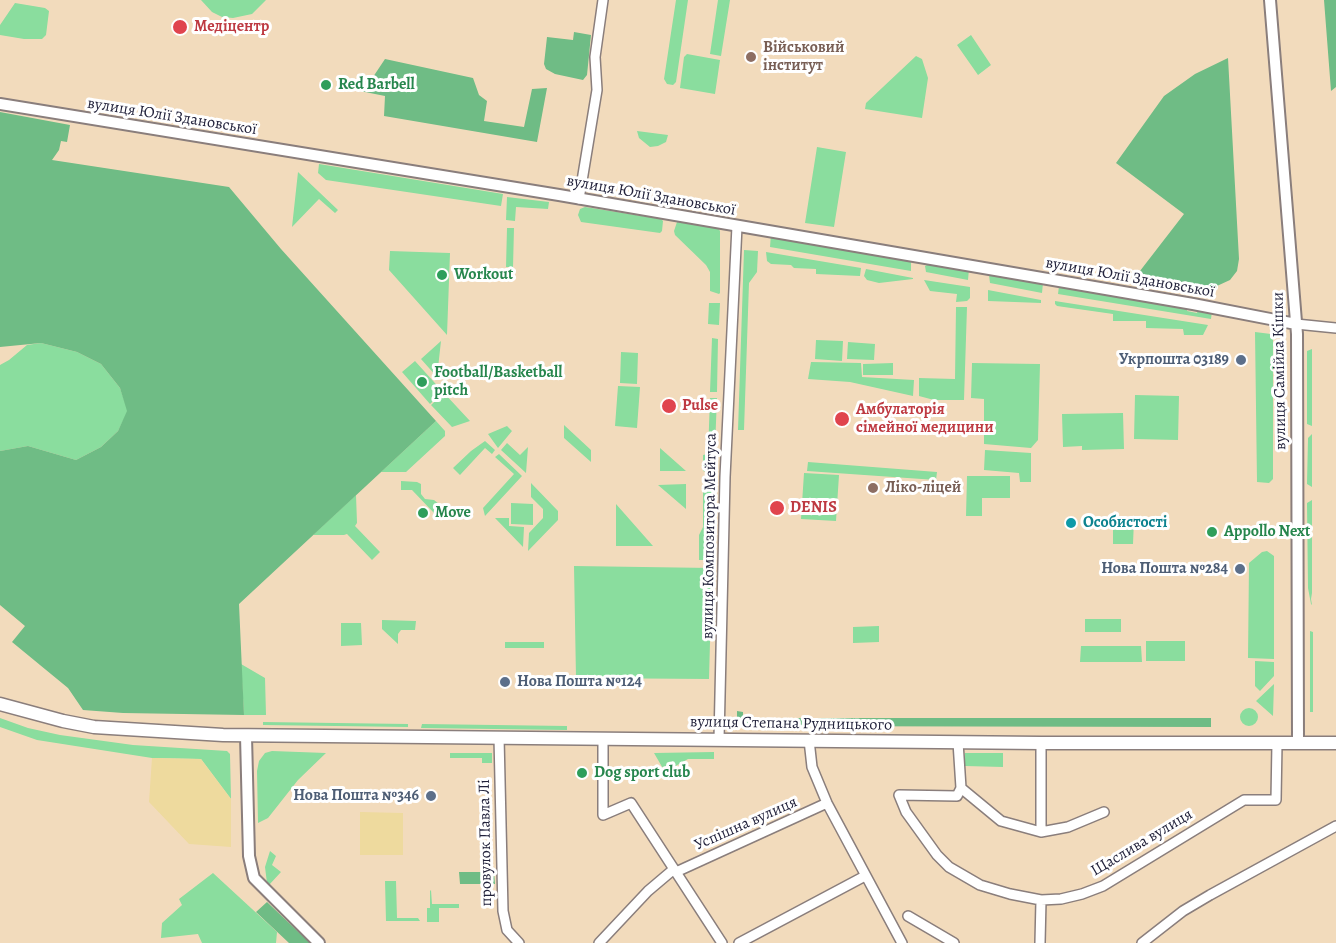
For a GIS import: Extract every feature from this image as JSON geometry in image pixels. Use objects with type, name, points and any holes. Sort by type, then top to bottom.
[{"type":"main road","name":"вулиця Степана Рудницького","points":[[0,704],[94,727],[246,736],[499,737],[603,744],[719,740],[1336,743]]},
{"type":"street","points":[[579,199],[597,90],[595,57],[603,0]]},
{"type":"street","name":"вулиця Самійла Кішки","points":[[1270,0],[1296,324],[1298,743]]},
{"type":"street","name":"вулиця Юлії Здановської","points":[[0,104],[579,199],[1193,304],[1296,324]]},
{"type":"street","name":"вулиця Композитора Мейтуса","points":[[719,740],[725,477],[737,226]]},
{"type":"street","points":[[1296,324],[1336,328]]},
{"type":"street","points":[[246,736],[249,856],[254,878],[319,943]]},
{"type":"street","name":"провулок Павла Лі","points":[[499,737],[503,913],[507,930],[519,943]]},
{"type":"street","points":[[809,740],[813,767],[827,803],[902,943]]},
{"type":"street","points":[[958,742],[961,788],[1000,821],[1041,832],[1068,827],[1104,812]]},
{"type":"street","name":"Щаслива вулиця","points":[[961,788],[957,796],[899,795],[919,832],[949,867],[980,885],[1010,894],[1041,900],[1061,899],[1103,886],[1244,800],[1276,800],[1277,742]]},
{"type":"street","points":[[1041,743],[1041,832]]},
{"type":"street","points":[[603,744],[603,815],[631,803],[722,943]]},
{"type":"street","name":"Успішна вулиця","points":[[599,943],[648,891],[675,870],[827,803]]},
{"type":"street","points":[[1142,943],[1183,911],[1210,894],[1336,826]]},
{"type":"street","points":[[739,943],[865,876]]},
{"type":"street","points":[[1040,943],[1041,900]]},
{"type":"street","points":[[908,916],[954,943]]},
{"type":"green space","points":[[201,0],[266,0],[252,14],[233,18],[222,17],[212,12]]},
{"type":"green space","points":[[676,0],[688,0],[676,82],[673,85],[667,84],[664,79]]},
{"type":"green space","points":[[718,0],[730,0],[721,56],[710,54]]},
{"type":"green space","points":[[1324,0],[1336,0],[1336,87],[1331,91]]},
{"type":"green space","points":[[15,3],[45,8],[49,11],[46,35],[42,39],[0,35],[0,25]]},
{"type":"green space","points":[[574,32],[591,35],[587,75],[583,80],[555,74],[546,69],[544,64],[547,37],[573,40]]},
{"type":"green space","points":[[971,35],[991,65],[978,75],[957,45]]},
{"type":"green space","points":[[687,54],[720,60],[715,94],[680,88],[684,57]]},
{"type":"green space","points":[[916,56],[922,59],[928,78],[922,118],[865,109],[866,103]]},
{"type":"green space","points":[[1228,58],[1239,259],[1237,271],[1230,280],[1206,291],[1133,280],[1184,214],[1116,163],[1164,96],[1195,74]]},
{"type":"green space","points":[[385,59],[473,78],[479,95],[487,101],[484,121],[524,127],[532,89],[547,88],[537,142],[384,116],[385,96],[360,91],[362,86],[367,86]]},
{"type":"green space","points":[[0,112],[70,125],[67,142],[61,141],[59,150],[52,160],[229,187],[281,249],[436,421],[239,604],[244,715],[83,710],[68,688],[12,642],[25,626],[0,605],[0,451],[28,446],[76,460],[101,447],[118,431],[127,411],[120,388],[101,364],[77,352],[41,343],[0,347]]},
{"type":"green space","points":[[637,131],[668,135],[666,142],[650,147],[639,138]]},
{"type":"green space","points":[[817,147],[846,152],[834,227],[805,223]]},
{"type":"green space","points":[[319,164],[503,194],[501,206],[326,180],[318,173]]},
{"type":"green space","points":[[298,172],[338,210],[335,213],[319,199],[292,227]]},
{"type":"green space","points":[[507,197],[549,202],[548,209],[516,207],[515,221],[506,220]]},
{"type":"green space","points":[[585,207],[661,219],[663,221],[662,231],[660,233],[581,222],[578,215],[580,209]]},
{"type":"green space","points":[[677,222],[718,228],[720,231],[719,294],[710,291],[710,272],[706,265],[675,235]]},
{"type":"green space","points":[[507,228],[514,228],[513,267],[506,267]]},
{"type":"green space","points":[[771,234],[906,257],[911,262],[911,271],[770,247]]},
{"type":"green space","points":[[744,250],[758,251],[757,272],[749,283],[744,430],[738,430]]},
{"type":"green space","points":[[390,251],[450,253],[447,335],[389,270]]},
{"type":"green space","points":[[766,252],[861,268],[860,276],[816,274],[816,269],[771,264],[767,261]]},
{"type":"green space","points":[[931,263],[969,269],[968,280],[926,272],[925,266]]},
{"type":"green space","points":[[866,269],[913,279],[879,283],[867,280],[864,276]]},
{"type":"green space","points":[[991,273],[1043,283],[1042,293],[990,283]]},
{"type":"green space","points":[[924,280],[970,287],[970,298],[967,301],[956,302],[957,294],[930,291]]},
{"type":"green space","points":[[1059,286],[1187,307],[1187,311],[1197,313],[1198,309],[1212,311],[1211,319],[1058,294]]},
{"type":"green space","points":[[988,290],[1041,300],[1041,303],[988,301]]},
{"type":"green space","points":[[1055,301],[1208,325],[1203,335],[1184,335],[1183,329],[1146,328],[1146,321],[1113,321],[1113,314],[1057,306]]},
{"type":"green space","points":[[709,303],[720,303],[719,325],[708,324]]},
{"type":"green space","points":[[956,307],[967,307],[964,400],[934,400],[919,396],[919,378],[955,379]]},
{"type":"green space","points":[[1255,332],[1271,334],[1273,337],[1273,479],[1269,483],[1257,482]]},
{"type":"green space","points":[[712,338],[718,339],[717,392],[710,392]]},
{"type":"green space","points":[[816,340],[843,341],[842,361],[815,359]]},
{"type":"green space","points":[[441,341],[437,377],[421,359]]},
{"type":"green space","points":[[848,342],[875,344],[874,360],[847,359]]},
{"type":"green space","points":[[41,343],[77,352],[101,364],[120,388],[128,411],[118,431],[101,447],[76,460],[28,446],[0,451],[0,365],[27,345]]},
{"type":"green space","points":[[1312,349],[1312,426],[1307,424],[1307,351]]},
{"type":"green space","points":[[621,352],[638,353],[637,384],[620,383]]},
{"type":"green space","name":"Football/Basketball pitch","points":[[415,361],[443,392],[430,404],[402,372]]},
{"type":"green space","points":[[811,362],[861,363],[862,377],[914,380],[913,396],[850,382],[808,379]]},
{"type":"green space","points":[[893,363],[893,375],[863,375],[863,364]]},
{"type":"green space","points":[[972,363],[1040,364],[1038,440],[1031,448],[984,444],[984,399],[971,398]]},
{"type":"green space","points":[[618,386],[640,387],[637,428],[615,426]]},
{"type":"green space","points":[[444,393],[470,421],[452,427],[431,405]]},
{"type":"green space","points":[[1135,395],[1179,396],[1178,440],[1134,439]]},
{"type":"green space","points":[[710,398],[717,398],[714,471],[707,472],[703,471],[703,455],[708,454]]},
{"type":"green space","points":[[1123,413],[1124,449],[1082,450],[1082,446],[1063,447],[1062,414]]},
{"type":"green space","points":[[436,421],[445,431],[445,436],[406,472],[381,472]]},
{"type":"green space","points":[[564,425],[591,450],[591,462],[564,438]]},
{"type":"green space","points":[[507,426],[512,431],[498,448],[488,434]]},
{"type":"green space","points":[[1312,434],[1312,487],[1307,484],[1308,438]]},
{"type":"green space","points":[[485,441],[495,450],[492,454],[485,448],[460,475],[453,468]]},
{"type":"green space","points":[[507,443],[520,455],[528,447],[526,473],[501,450]]},
{"type":"green space","points":[[660,448],[686,471],[660,471]]},
{"type":"green space","points":[[985,450],[1031,453],[1031,482],[1020,482],[1019,473],[984,470]]},
{"type":"green space","points":[[499,454],[522,476],[485,516],[483,508],[514,474],[495,457]]},
{"type":"green space","points":[[808,462],[937,472],[936,480],[807,471]]},
{"type":"green space","points":[[804,473],[839,475],[836,521],[801,519]]},
{"type":"green space","points":[[967,476],[1010,476],[1010,498],[982,498],[982,516],[966,516]]},
{"type":"green space","points":[[401,481],[421,484],[421,494],[425,499],[434,500],[439,504],[439,513],[434,513],[412,490],[401,490]]},
{"type":"green space","points":[[531,483],[558,511],[558,520],[528,551],[529,533],[543,518],[543,509],[531,497]]},
{"type":"green space","points":[[686,484],[686,509],[658,485]]},
{"type":"green space","points":[[703,487],[712,487],[712,560],[699,560],[699,535],[703,527]]},
{"type":"green space","points":[[356,495],[357,523],[355,526],[380,552],[372,560],[347,534],[313,535]]},
{"type":"green space","points":[[1312,500],[1312,605],[1308,588],[1307,503]]},
{"type":"green space","points":[[511,503],[533,504],[533,525],[511,524]]},
{"type":"green space","points":[[616,504],[653,546],[616,546]]},
{"type":"green space","points":[[495,518],[509,518],[509,526],[524,527],[523,547]]},
{"type":"green space","points":[[1113,520],[1134,520],[1133,544],[1113,544]]},
{"type":"green space","points":[[1267,551],[1274,556],[1274,659],[1248,658],[1249,563],[1262,552]]},
{"type":"green space","points":[[574,566],[712,568],[709,679],[576,678]]},
{"type":"green space","points":[[1085,619],[1121,619],[1121,632],[1085,632]]},
{"type":"green space","points":[[382,620],[416,621],[415,630],[401,630],[398,634],[398,644],[382,629]]},
{"type":"green space","points":[[341,623],[361,623],[362,645],[341,646]]},
{"type":"green space","points":[[879,626],[879,642],[853,643],[853,627]]},
{"type":"green space","points":[[1310,631],[1313,632],[1313,712],[1310,712]]},
{"type":"green space","points":[[1146,641],[1185,641],[1185,661],[1146,661]]},
{"type":"green space","points":[[505,642],[544,642],[544,648],[505,648]]},
{"type":"green space","points":[[1081,646],[1141,646],[1142,662],[1080,662]]},
{"type":"green space","points":[[1255,661],[1274,662],[1274,676],[1260,691],[1255,686]]},
{"type":"green space","points":[[241,664],[265,678],[266,715],[244,715]]},
{"type":"green space","points":[[1274,684],[1273,716],[1256,701]]},
{"type":"green space","points":[[1245,708],[1253,708],[1258,713],[1256,724],[1245,726],[1240,721],[1240,713]]},
{"type":"green space","points":[[737,711],[743,712],[743,718],[1211,718],[1211,727],[737,726]]},
{"type":"green space","points":[[0,718],[28,728],[60,735],[133,745],[227,751],[230,754],[231,799],[201,759],[152,758],[37,740],[0,727]]},
{"type":"green space","points":[[263,722],[408,724],[408,727],[263,725]]},
{"type":"green space","points":[[422,724],[567,726],[567,730],[421,728]]},
{"type":"green space","points":[[272,751],[326,753],[298,780],[268,818],[258,823],[257,771],[259,761],[265,753]]},
{"type":"green space","points":[[714,752],[714,759],[688,759],[665,772],[654,753]]},
{"type":"green space","points":[[450,753],[492,753],[492,763],[482,763],[482,758],[450,758]]},
{"type":"green space","points":[[965,753],[1003,753],[1003,767],[965,766]]},
{"type":"green space","points":[[270,851],[276,856],[272,865],[281,872],[269,885],[265,867]]},
{"type":"green space","points":[[459,872],[494,872],[495,884],[460,884]]},
{"type":"green space","points":[[213,873],[277,932],[276,943],[202,943],[198,934],[161,938],[162,923],[182,905],[179,899]]},
{"type":"green space","points":[[385,881],[396,881],[397,918],[418,918],[420,921],[386,921]]},
{"type":"green space","points":[[431,890],[432,904],[459,904],[459,908],[439,908],[439,922],[427,922]]},
{"type":"green space","points":[[267,902],[310,943],[289,943],[256,912]]},
{"type":"sand","points":[[152,758],[201,759],[231,799],[231,847],[189,844],[149,802]]},
{"type":"sand","points":[[360,812],[403,813],[403,855],[360,855]]},
{"type":"place","name":"Медіцентр","points":[[180,27]]},
{"type":"place","name":"Військовий інститут","points":[[751,57]]},
{"type":"place","name":"Red Barbell","points":[[326,85]]},
{"type":"place","name":"Workout","points":[[442,275]]},
{"type":"place","name":"Укрпошта 03189","points":[[1241,360]]},
{"type":"place","name":"Football/Basketball pitch","points":[[422,382]]},
{"type":"place","name":"Pulse","points":[[669,406]]},
{"type":"place","name":"Амбулаторія сімейної медицини","points":[[842,419]]},
{"type":"place","name":"Ліко-ліцей","points":[[873,488]]},
{"type":"place","name":"DENIS","points":[[777,508]]},
{"type":"place","name":"Move","points":[[423,513]]},
{"type":"place","name":"Особистості","points":[[1071,523]]},
{"type":"place","name":"Appollo Next","points":[[1212,532]]},
{"type":"place","name":"Нова Пошта №284","points":[[1240,569]]},
{"type":"place","name":"Нова Пошта №124","points":[[505,682]]},
{"type":"place","name":"Dog sport club","points":[[582,773]]},
{"type":"place","name":"Нова Пошта №346","points":[[431,796]]}]
